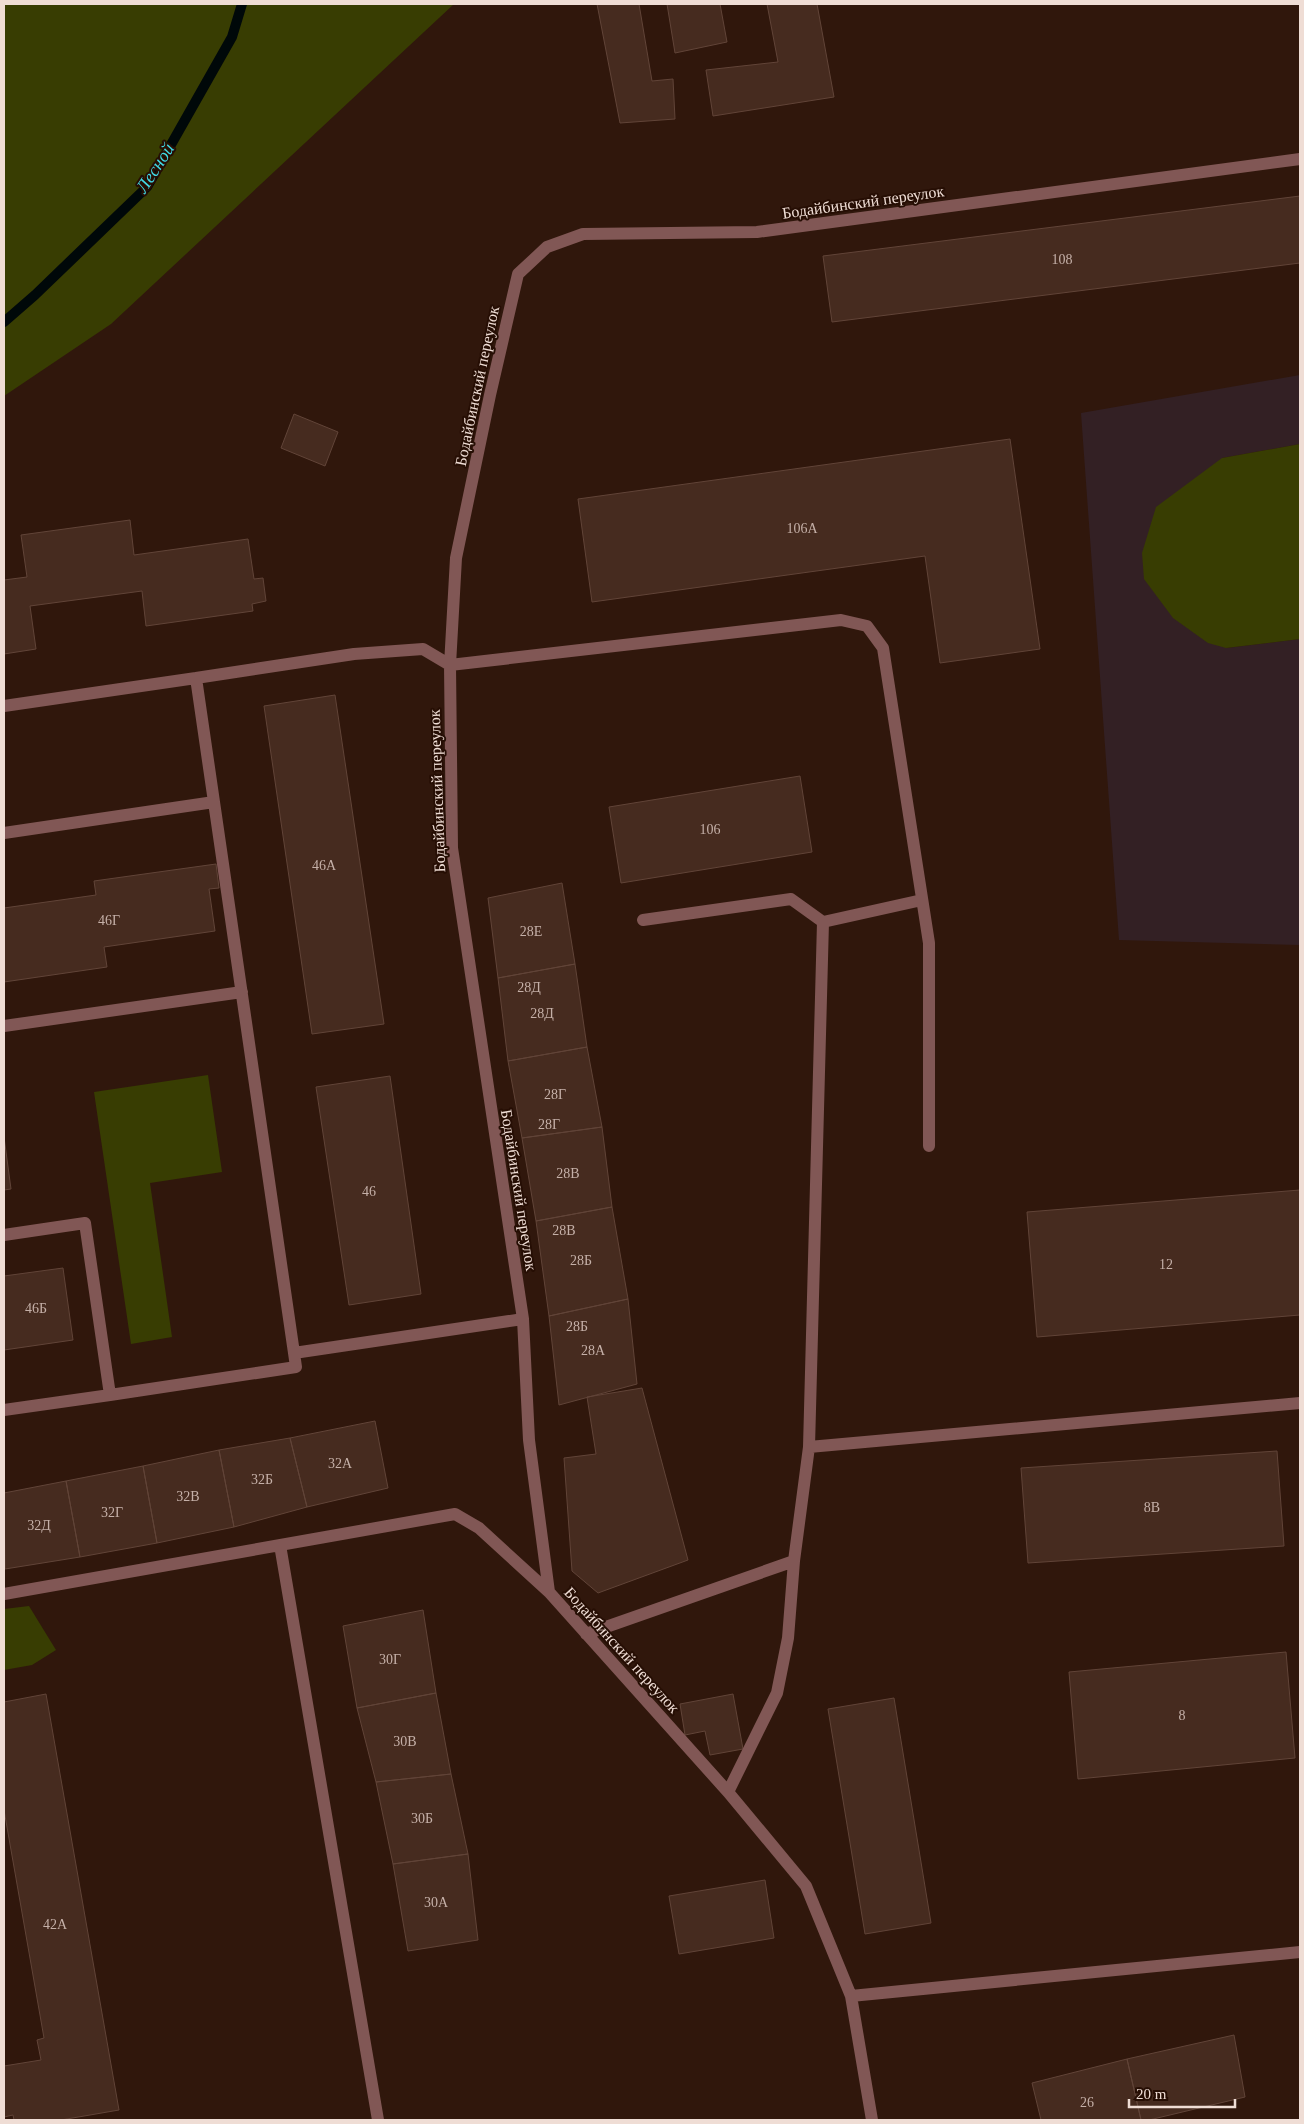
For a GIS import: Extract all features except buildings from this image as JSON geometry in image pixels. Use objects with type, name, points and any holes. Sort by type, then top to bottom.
[{"type":"street","name":"Бодайбинский переулок","points":[[872,2120],[851,1996],[806,1886],[728,1792],[548,1592],[529,1440],[523,1320],[452,848],[450,665],[456,558],[490,395],[518,274],[547,247],[583,234],[757,232],[1300,159]]},
{"type":"street","points":[[4,706],[354,654],[423,649],[450,665],[841,620],[867,626],[883,648],[928,943],[929,1146]]},
{"type":"street","points":[[4,1410],[296,1367],[196,678]]},
{"type":"street","points":[[4,833],[214,802]]},
{"type":"street","points":[[643,920],[791,898],[823,922],[922,900]]},
{"type":"street","points":[[728,1792],[777,1693],[788,1638],[794,1561],[809,1447],[823,922]]},
{"type":"street","points":[[4,1026],[242,992]]},
{"type":"street","points":[[4,1235],[85,1223],[110,1394]]},
{"type":"street","points":[[294,1353],[523,1320]]},
{"type":"street","points":[[809,1447],[1300,1403]]},
{"type":"street","points":[[4,1594],[455,1514],[479,1528],[548,1592]]},
{"type":"street","points":[[280,1545],[378,2120]]},
{"type":"street","points":[[586,1634],[794,1561]]},
{"type":"street","points":[[851,1996],[1300,1952]]},
{"type":"shaded area","points":[[1300,375],[1300,444],[1222,458],[1226,648],[1300,639],[1300,945],[1119,940],[1081,413]]},
{"type":"green space","points":[[4,4],[454,4],[111,324],[4,396]]},
{"type":"green space","points":[[1300,444],[1300,639],[1226,648],[1208,643],[1173,618],[1144,579],[1142,553],[1156,507],[1222,458]]},
{"type":"green space","points":[[208,1075],[222,1172],[150,1183],[172,1337],[131,1344],[94,1092]]},
{"type":"green space","points":[[29,1606],[56,1650],[32,1665],[4,1670],[4,1609]]},
{"type":"waterway","name":"Лесной","points":[[4,322],[35,295],[147,187],[232,37],[242,4]]}]
